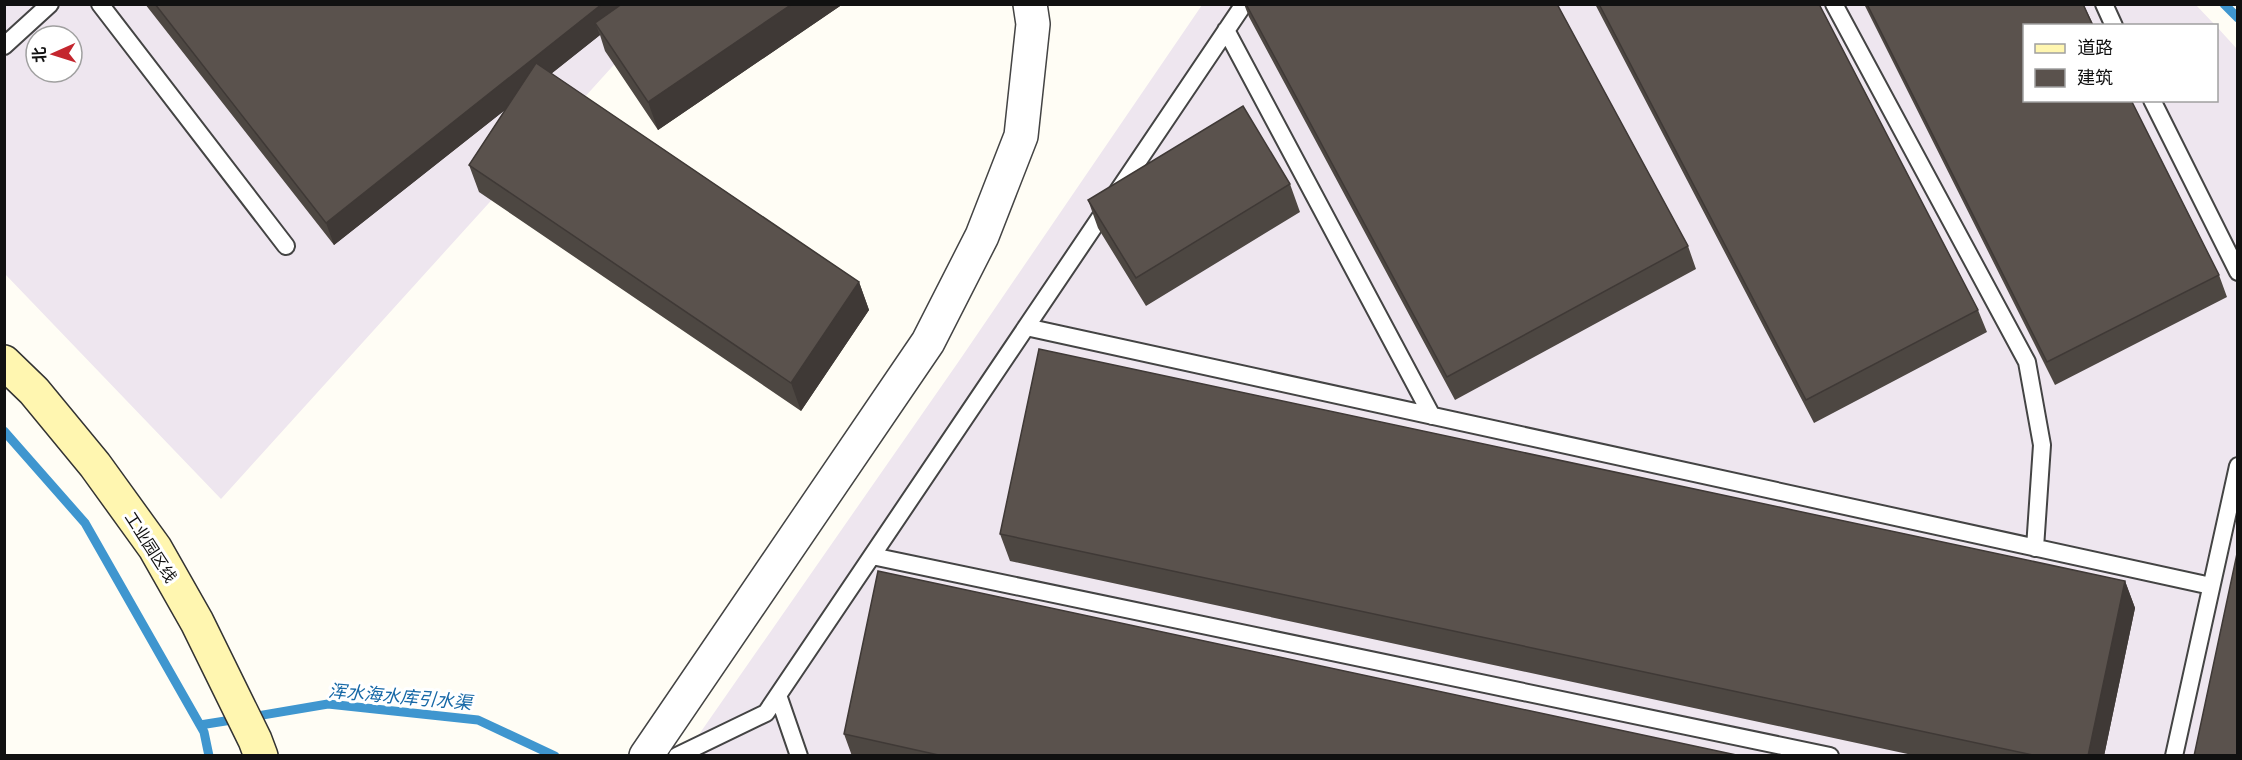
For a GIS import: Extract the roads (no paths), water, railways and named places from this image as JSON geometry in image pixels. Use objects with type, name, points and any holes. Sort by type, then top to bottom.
[{"type":"main road","name":"工业园区线","points":[[4,362],[34,391],[95,465],[155,548],[197,622],[258,748]]},
{"type":"street","points":[[646,756],[933,332],[981,236],[1021,136],[1033,24],[1030,4]]},
{"type":"lane","points":[[4,46],[50,4]]},
{"type":"lane","points":[[100,4],[286,246]]},
{"type":"lane","points":[[677,756],[766,713],[1244,4]]},
{"type":"lane","points":[[1834,4],[2027,362],[2042,445],[2036,548]]},
{"type":"lane","points":[[2104,4],[2113,24]]},
{"type":"lane","points":[[1226,30],[1432,416]]},
{"type":"lane","points":[[2153,102],[2238,272]]},
{"type":"lane","points":[[1026,327],[2211,586]]},
{"type":"lane","points":[[2174,756],[2238,466]]},
{"type":"lane","points":[[872,556],[1830,756]]},
{"type":"lane","points":[[778,695],[799,756]]},
{"type":"waterway","name":"浑水海水库引水渠","points":[[2224,4],[2238,18]]},
{"type":"waterway","name":"浑水海水库引水渠","points":[[4,431],[85,523],[200,725],[238,719]]},
{"type":"waterway","name":"浑水海水库引水渠","points":[[251,717],[328,704],[478,720],[555,756]]},
{"type":"waterway","name":"浑水海水库引水渠","points":[[200,725],[204,732],[209,756]]}]
